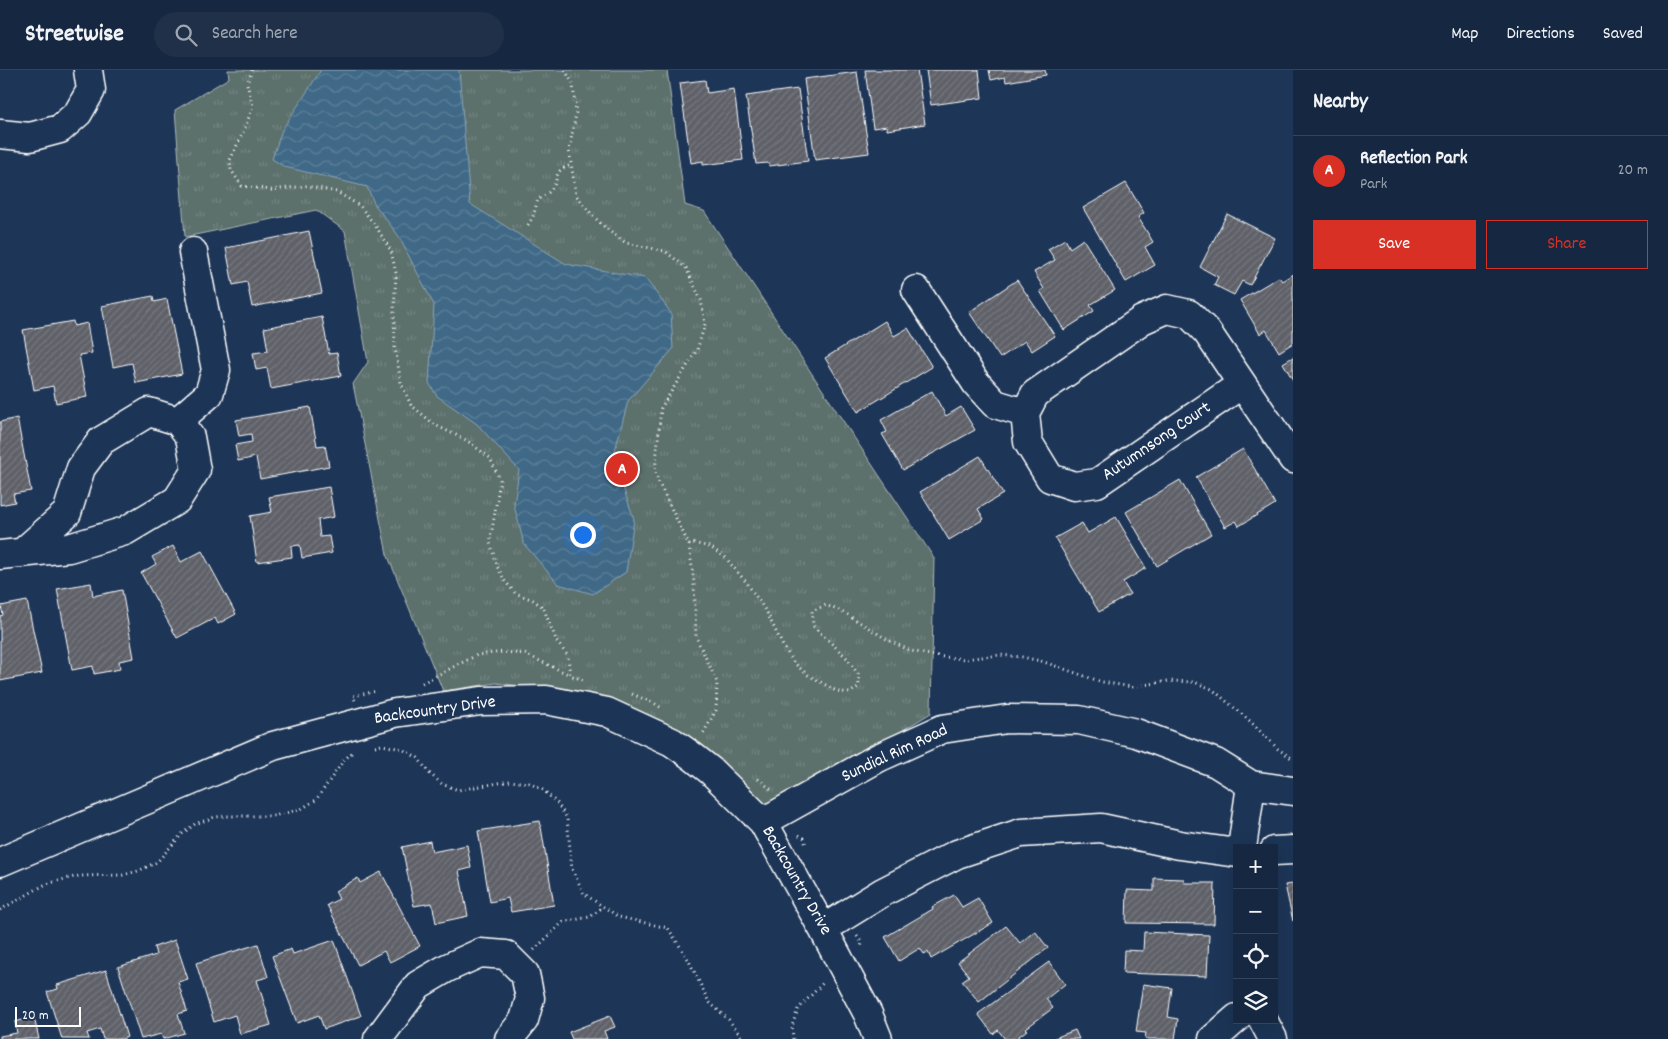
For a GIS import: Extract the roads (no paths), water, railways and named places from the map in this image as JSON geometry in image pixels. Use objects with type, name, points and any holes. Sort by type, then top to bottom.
[{"type":"street","points":[[0,134],[30,136],[60,128],[78,113],[91,90],[88,70]]},
{"type":"street","points":[[178,421],[209,394],[216,370],[193,252]]},
{"type":"street","points":[[916,290],[976,384],[995,404],[1025,413],[1035,394],[1142,320],[1167,309],[1189,314],[1207,332],[1293,459]]},
{"type":"street","name":"Autumnsong Court","points":[[1025,413],[1028,442],[1050,478],[1074,486],[1097,483],[1242,384]]},
{"type":"street","points":[[149,412],[178,421],[190,437],[196,470],[177,500],[125,531],[69,548],[11,554],[67,514],[81,468],[101,441],[149,412]]},
{"type":"street","name":"Backcountry Drive","points":[[0,862],[273,746],[363,734],[395,713],[481,700],[546,700],[607,712],[672,742],[702,743],[711,771],[774,816],[823,928],[868,1014],[878,1039]]},
{"type":"street","name":"Sundial Rim Road","points":[[774,816],[878,758],[942,729],[1007,719],[1079,720],[1136,733],[1216,763],[1251,785],[1293,791]]},
{"type":"street","points":[[1243,844],[1251,785]]},
{"type":"street","points":[[823,928],[883,892],[957,854],[1022,833],[1101,828],[1180,846],[1233,853]]},
{"type":"street","points":[[1278,851],[1293,850]]},
{"type":"street","points":[[378,1039],[418,985],[447,968],[480,954],[506,956],[525,974],[530,998],[524,1020],[509,1039]]},
{"type":"street","points":[[1213,1039],[1233,1022]]},
{"type":"street","points":[[1265,1024],[1273,1039]]},
{"type":"water","points":[[321,70],[459,70],[470,204],[566,264],[645,278],[671,313],[673,349],[628,401],[613,458],[634,519],[626,572],[593,594],[558,584],[524,544],[514,505],[519,470],[477,424],[437,396],[429,383],[434,305],[398,235],[375,205],[367,187],[285,167],[272,159],[282,130]]},
{"type":"place","name":"Reflection Park","points":[[622,469]]}]
